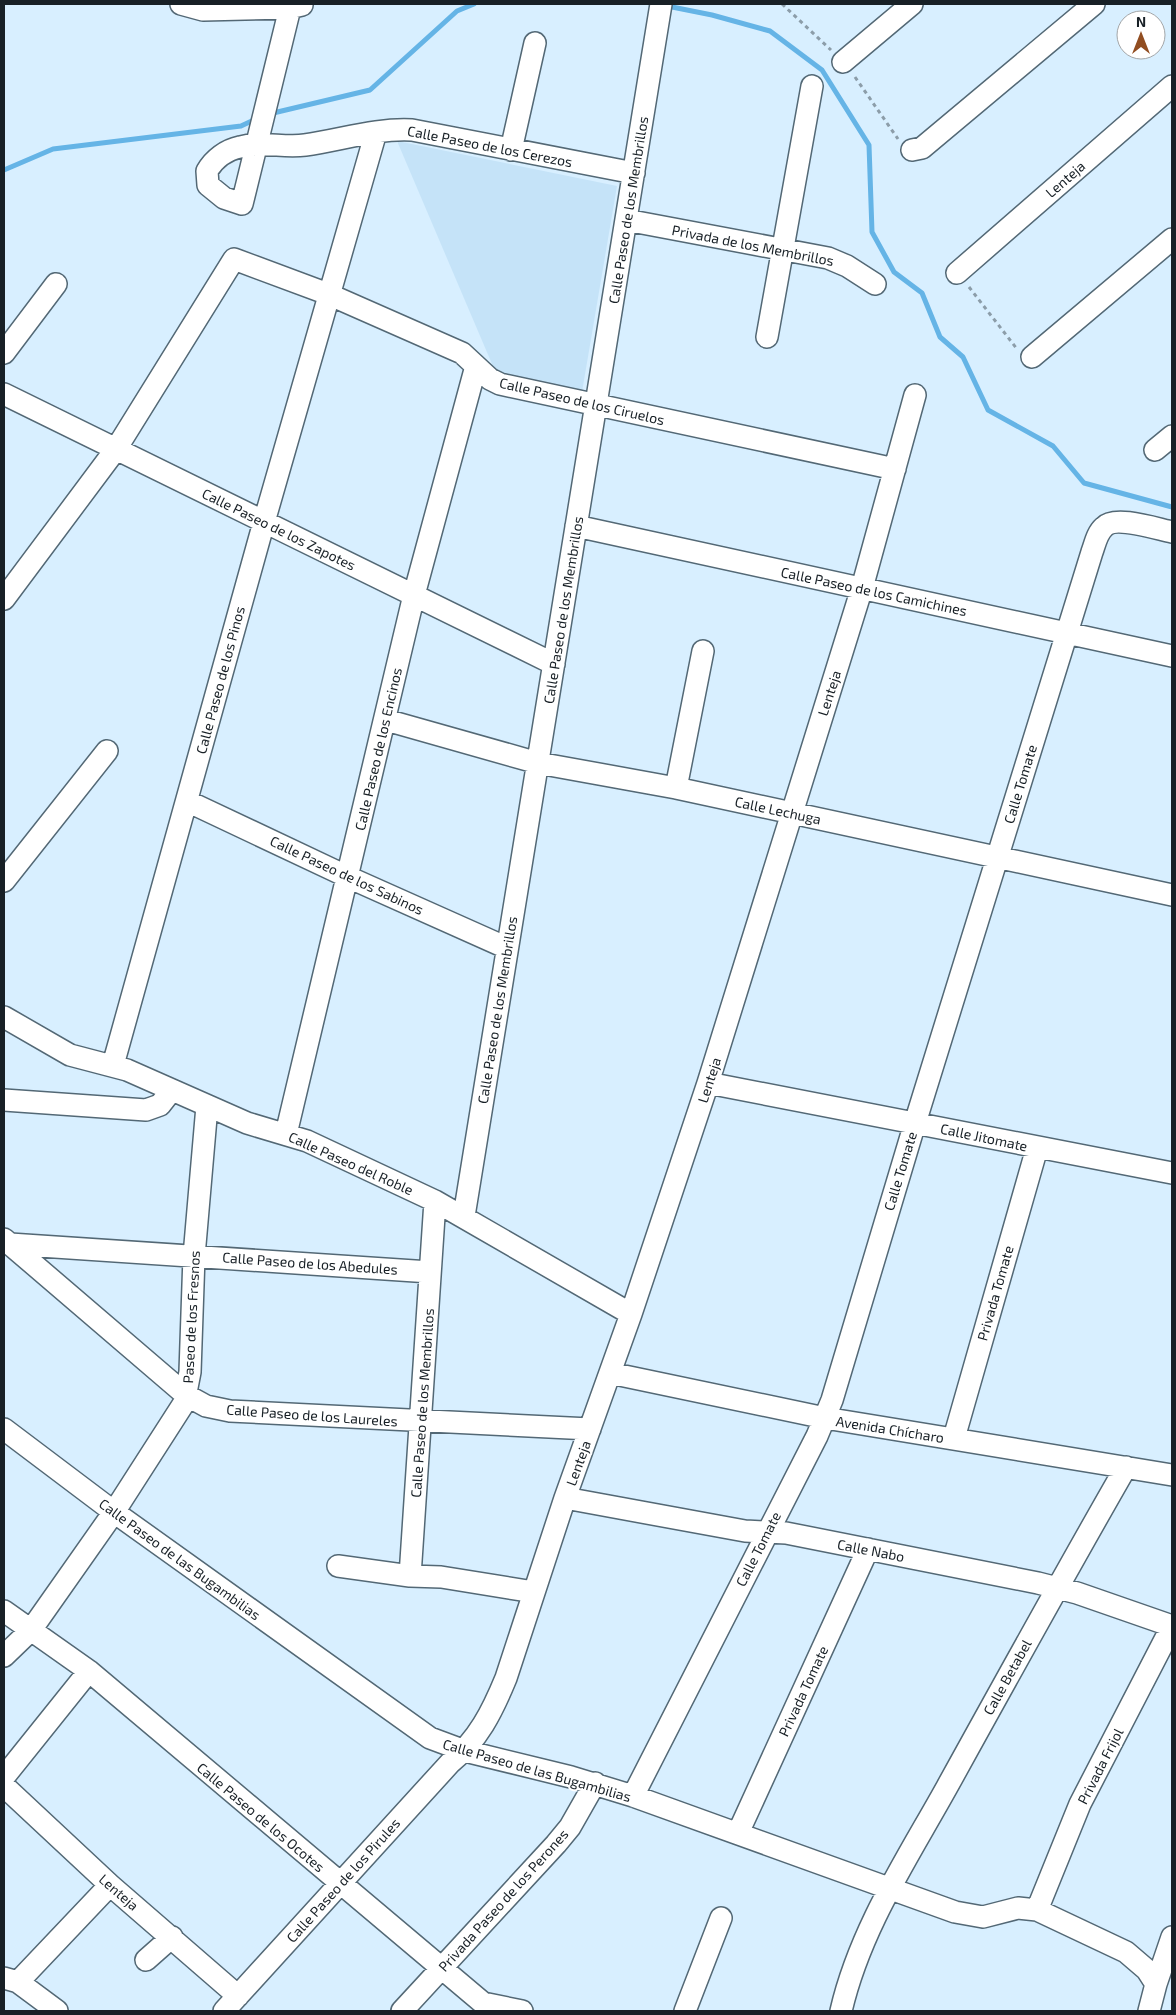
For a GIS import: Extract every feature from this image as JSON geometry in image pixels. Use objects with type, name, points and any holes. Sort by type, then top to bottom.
[{"type":"street","points":[[181,4],[204,10],[294,5]]},
{"type":"street","name":"Calle Paseo de los Membrillos","points":[[464,1216],[661,4]]},
{"type":"street","points":[[843,62],[912,4]]},
{"type":"street","points":[[912,150],[922,148],[1094,4]]},
{"type":"street","name":"Calle Paseo de los Cerezos","points":[[294,5],[256,146],[304,145],[376,132],[412,130],[634,173]]},
{"type":"street","points":[[511,150],[535,43]]},
{"type":"street","points":[[767,337],[812,86]]},
{"type":"street","name":"Lenteja","points":[[957,273],[1172,86]]},
{"type":"street","name":"Calle Paseo de los Pinos","points":[[113,1065],[328,294],[376,132]]},
{"type":"street","name":"Privada de los Membrillos","points":[[626,220],[782,248],[838,261],[875,284]]},
{"type":"street","points":[[1032,357],[1172,239]]},
{"type":"street","name":"Calle Paseo de los Ciruelos","points":[[116,449],[234,259],[328,294],[462,353],[490,379],[500,384],[895,469]]},
{"type":"street","points":[[4,353],[56,284]]},
{"type":"street","name":"Calle Paseo de los Encinos","points":[[286,1134],[414,596],[476,366]]},
{"type":"street","name":"Calle Paseo de los Zapotes","points":[[4,394],[554,664]]},
{"type":"street","name":"Lenteja","points":[[465,1751],[483,1728],[506,1678],[565,1498],[632,1314],[708,1084],[862,588],[915,394]]},
{"type":"street","points":[[1155,450],[1172,436]]},
{"type":"street","points":[[4,599],[116,449]]},
{"type":"street","name":"Calle Tomate","points":[[633,1796],[825,1418],[1066,633],[1100,533],[1108,524],[1126,522],[1172,532]]},
{"type":"street","name":"Calle Paseo de los Camichines","points":[[576,526],[1172,656]]},
{"type":"street","points":[[676,788],[703,651]]},
{"type":"street","name":"Calle Lechuga","points":[[386,720],[538,762],[676,788],[1172,894]]},
{"type":"street","points":[[4,881],[106,751]]},
{"type":"street","name":"Calle Paseo de los Sabinos","points":[[187,801],[348,877],[507,948]]},
{"type":"street","name":"Calle Paseo del Roble","points":[[4,1017],[70,1055],[113,1065],[248,1123],[286,1134],[328,1150],[464,1216],[632,1314]]},
{"type":"street","name":"Calle Jitomate","points":[[708,1084],[1172,1173]]},
{"type":"street","points":[[4,1100],[146,1110],[160,1105],[171,1091]]},
{"type":"street","name":"Paseo de los Fresnos","points":[[4,1656],[31,1630],[114,1512],[181,1410],[190,1372],[194,1256],[207,1106]]},
{"type":"street","name":"Privada Tomate","points":[[954,1438],[1037,1148]]},
{"type":"street","name":"Calle Paseo de los Membrillos","points":[[410,1576],[422,1422],[435,1201]]},
{"type":"street","name":"Calle Paseo de los Abedules","points":[[7,1242],[430,1272]]},
{"type":"street","name":"Calle Paseo de los Laureles","points":[[7,1242],[186,1395],[206,1406],[230,1410],[422,1422],[590,1429]]},
{"type":"street","name":"Avenida Chícharo","points":[[610,1373],[825,1418],[1172,1475]]},
{"type":"street","name":"Calle Paseo de las Bugambilias","points":[[4,1429],[114,1512],[430,1738],[465,1751],[596,1784],[633,1796],[975,1917],[990,1916],[1018,1908],[1037,1910],[1126,1952],[1147,1970],[1156,1984]]},
{"type":"street","name":"Calle Betabel","points":[[841,2011],[858,1954],[890,1888],[1056,1588],[1126,1467]]},
{"type":"street","name":"Calle Nabo","points":[[565,1498],[745,1531],[786,1533],[1056,1588],[1172,1626]]},
{"type":"street","name":"Privada Tomate","points":[[738,1833],[868,1549]]},
{"type":"street","points":[[338,1566],[410,1576],[441,1577],[534,1592]]},
{"type":"street","name":"Calle Paseo de los Ocotes","points":[[4,1611],[89,1671],[483,2003],[522,2011]]},
{"type":"street","name":"Privada Frijol","points":[[1037,1910],[1080,1804],[1172,1626]]},
{"type":"street","points":[[4,1777],[89,1671]]},
{"type":"street","name":"Calle Paseo de los Pirules","points":[[231,2004],[450,1763],[465,1751]]},
{"type":"street","name":"Privada Paseo de los Perones","points":[[402,2011],[556,1844],[570,1827],[596,1784]]},
{"type":"street","name":"Lenteja","points":[[4,1786],[110,1885],[172,1937],[231,2004]]},
{"type":"street","points":[[57,2011],[11,1980],[110,1885]]},
{"type":"street","points":[[685,2011],[721,1918]]},
{"type":"street","points":[[146,1960],[172,1937]]},
{"type":"street","points":[[1149,2011],[1172,1937]]},
{"type":"path","points":[[957,273],[1022,355],[1032,357]]},
{"type":"shaded area","points":[[397,141],[617,186],[582,392],[495,371]]},
{"type":"waterway","points":[[269,114],[370,90],[457,11],[474,4]]},
{"type":"waterway","points":[[667,6],[712,15],[770,31],[822,70],[869,145],[872,232],[894,272],[922,293],[940,337],[963,357],[988,410],[1053,446],[1084,483],[1172,507]]},
{"type":"waterway","points":[[4,170],[53,149],[241,126],[256,119]]}]
